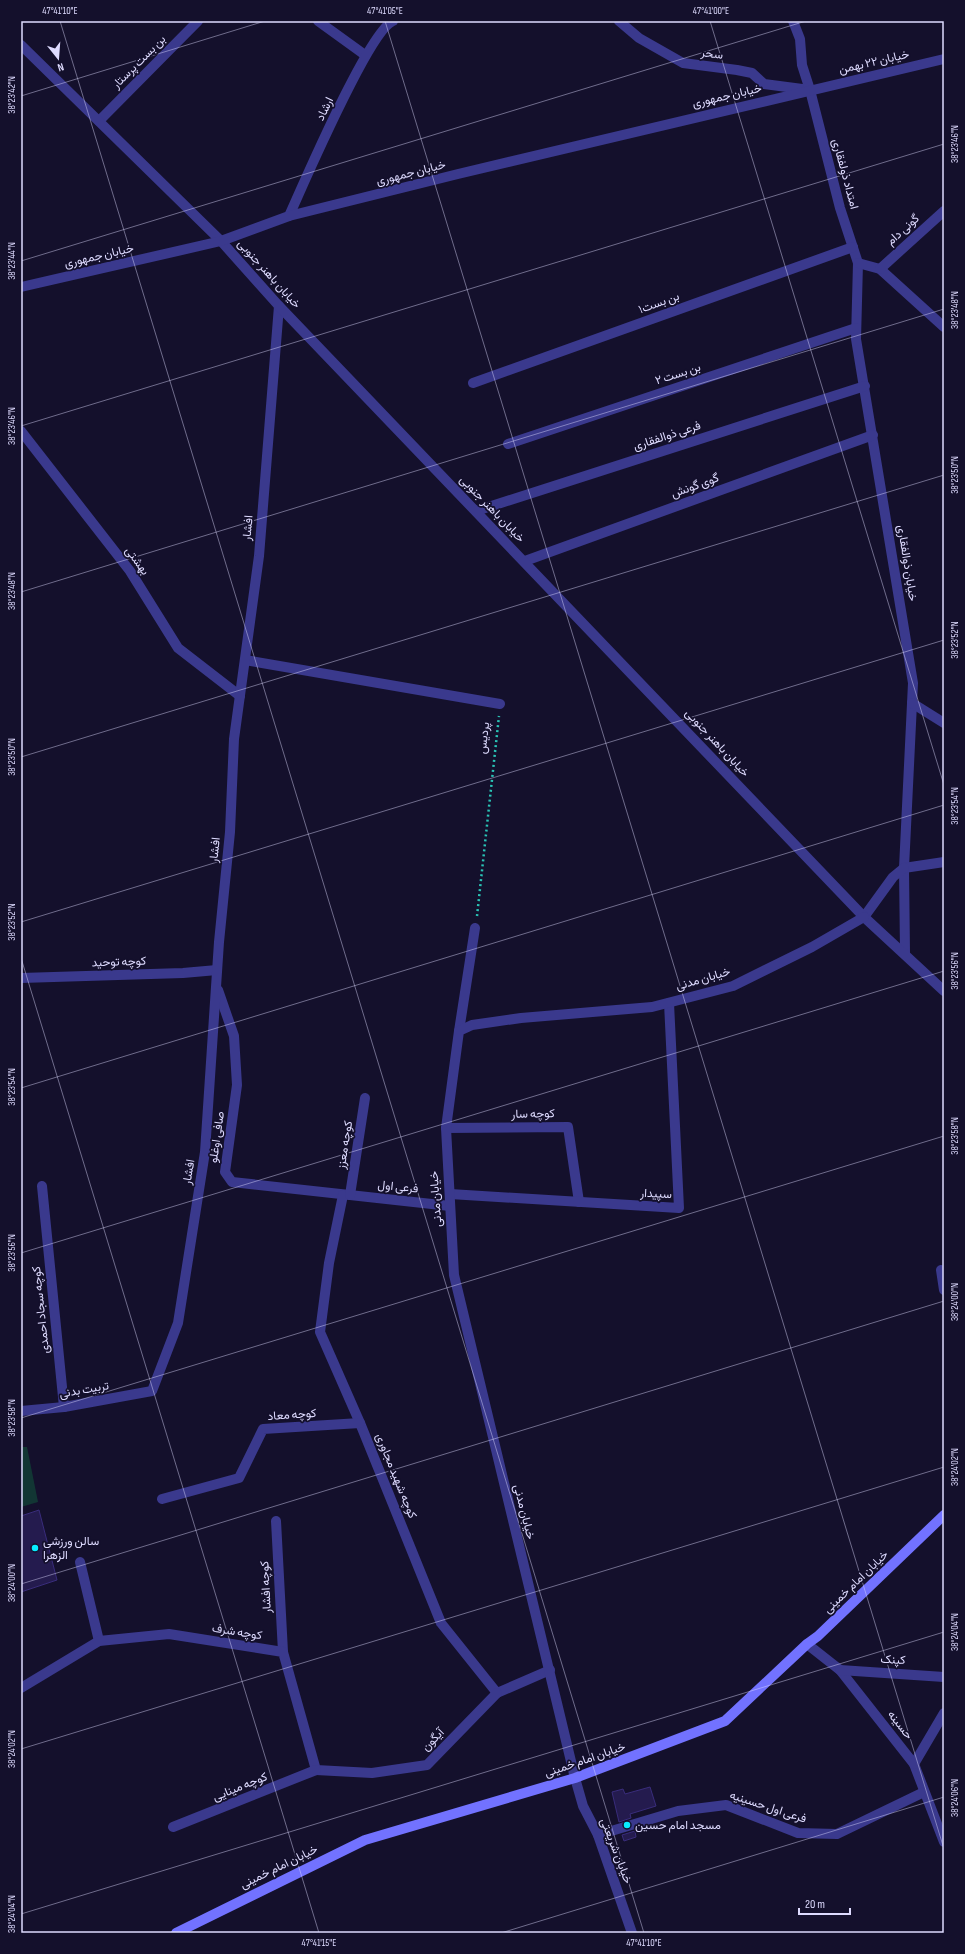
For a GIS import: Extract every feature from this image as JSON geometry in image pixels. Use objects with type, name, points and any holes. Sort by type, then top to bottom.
[{"type":"main road","name":"خیابان امام خمینی","points":[[176,1933],[365,1840],[575,1778],[725,1721],[807,1644],[818,1636],[944,1515]]},
{"type":"street","name":"بن بست پرستار","points":[[99,121],[198,21]]},
{"type":"street","points":[[318,21],[365,55]]},
{"type":"street","name":"ارشاد","points":[[289,216],[365,55],[387,24],[393,21]]},
{"type":"street","name":"سحر","points":[[619,21],[639,38],[683,63],[752,73],[764,84],[810,90]]},
{"type":"street","name":"امتداد ذولفقاری","points":[[793,21],[800,39],[802,65],[810,90],[840,208],[858,263]]},
{"type":"street","name":"خیابان باهنر جنوبی","points":[[21,45],[221,240],[279,306],[525,561],[864,918],[905,953],[944,991]]},
{"type":"street","name":"خیابان ۲۲ بهمن","points":[[810,90],[944,59]]},
{"type":"street","name":"خیابان جمهوری","points":[[21,287],[221,240],[289,216],[810,90]]},
{"type":"street","name":"گونی دام","points":[[880,269],[944,211]]},
{"type":"street","name":"بن بست۱","points":[[473,383],[853,247]]},
{"type":"street","points":[[858,263],[880,269],[944,327]]},
{"type":"street","name":"خیابان ذوالفقاری","points":[[858,263],[856,339],[913,683],[904,868],[905,953]]},
{"type":"street","name":"افشار","points":[[152,1391],[178,1323],[205,1152],[217,970],[230,832],[234,739],[259,556],[279,306]]},
{"type":"street","name":"بن بست ۲","points":[[508,444],[856,328]]},
{"type":"street","name":"فرعی ذوالفقاری","points":[[476,511],[865,386]]},
{"type":"street","name":"بهشتی","points":[[21,431],[130,571],[178,648],[240,696]]},
{"type":"street","name":"گوی گونش","points":[[525,561],[873,435]]},
{"type":"street","points":[[245,660],[500,704]]},
{"type":"street","points":[[912,703],[944,723]]},
{"type":"street","points":[[864,918],[893,877],[904,868],[944,862]]},
{"type":"street","name":"خیابان مدنی","points":[[575,1778],[454,1275],[446,1128],[459,1031],[472,1025],[521,1018],[652,1007],[733,986],[812,947],[864,918]]},
{"type":"street","points":[[459,1031],[475,928]]},
{"type":"street","name":"کوچه توحید","points":[[21,978],[183,973],[217,970]]},
{"type":"street","name":"صافی اوغلو","points":[[216,985],[234,1036],[237,1085],[225,1172],[232,1182],[347,1195]]},
{"type":"street","name":"سپیدار","points":[[450,1194],[679,1208],[668,1003]]},
{"type":"street","name":"کوچه معزز","points":[[347,1195],[365,1098]]},
{"type":"street","name":"کوچه سار","points":[[446,1128],[568,1127],[579,1202]]},
{"type":"street","name":"کوچه سجاد احمدی","points":[[42,1186],[64,1407]]},
{"type":"street","name":"فرعی اول","points":[[347,1195],[450,1206]]},
{"type":"street","name":"کوچه شهید مجاوری","points":[[347,1195],[329,1263],[320,1332],[360,1423],[441,1623],[497,1694]]},
{"type":"street","points":[[941,1270],[944,1290]]},
{"type":"street","name":"تربیت بدنی","points":[[21,1411],[64,1407],[152,1391]]},
{"type":"street","name":"کوچه معاد","points":[[162,1499],[239,1478],[263,1429],[360,1423]]},
{"type":"street","name":"کوچه افشار","points":[[276,1521],[283,1652]]},
{"type":"street","points":[[80,1562],[99,1641]]},
{"type":"street","name":"کوچه شرف","points":[[21,1688],[99,1641],[169,1634],[283,1652]]},
{"type":"street","name":"حسینه","points":[[807,1644],[840,1670],[914,1764],[944,1842]]},
{"type":"street","points":[[283,1652],[316,1770]]},
{"type":"street","points":[[497,1694],[550,1670]]},
{"type":"street","name":"کپنک","points":[[840,1670],[944,1677]]},
{"type":"street","name":"آیگون","points":[[316,1770],[372,1774],[427,1766],[497,1694]]},
{"type":"street","points":[[914,1764],[944,1713]]},
{"type":"street","name":"کوچه مینایی","points":[[173,1827],[316,1770]]},
{"type":"street","name":"خیابان شریعتی","points":[[575,1778],[583,1806],[598,1835],[632,1933]]},
{"type":"street","name":"فرعی اول حسینیه","points":[[598,1835],[678,1812],[726,1804],[798,1833],[838,1834],[924,1792]]},
{"type":"path","name":"پردیس","points":[[475,928],[500,704]]},
{"type":"green space","points":[[21,1447],[27,1447],[38,1502],[21,1507]]},
{"type":"building","name":"سالن ورزشی الزهرا","points":[[39,1510],[57,1580],[21,1592],[21,1516]]},
{"type":"building","name":"مسجد امام حسین","points":[[650,1787],[656,1806],[630,1814],[631,1818],[619,1822],[612,1792],[623,1789],[625,1794]]},
{"type":"building","points":[[635,1831],[636,1837],[624,1841],[622,1835]]},
{"type":"place","name":"سالن ورزشی الزهرا","points":[[35,1548]]},
{"type":"place","name":"مسجد امام حسین","points":[[627,1825]]}]
